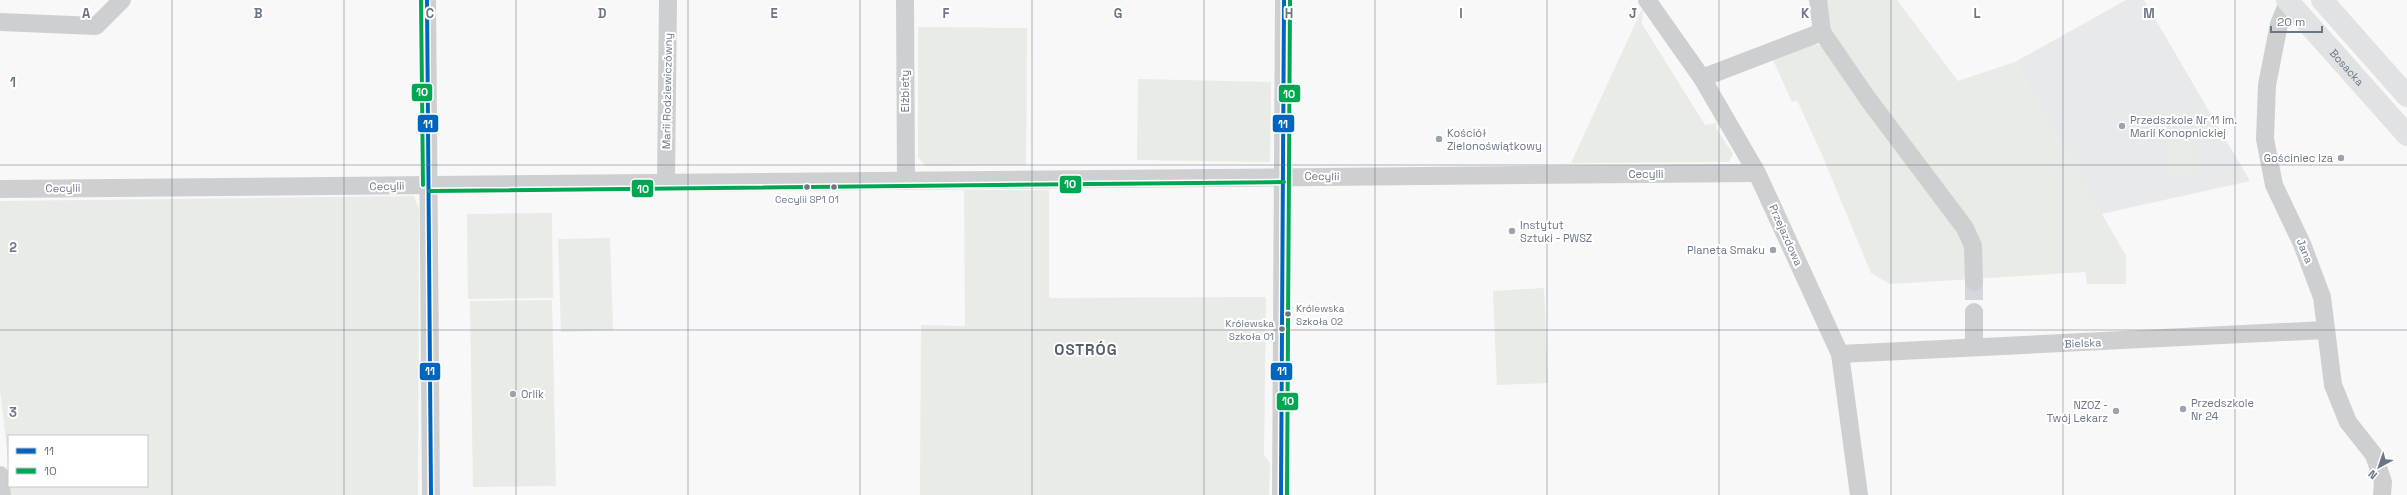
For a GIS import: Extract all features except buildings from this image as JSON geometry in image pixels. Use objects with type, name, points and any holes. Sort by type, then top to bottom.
[{"type":"street","points":[[0,22],[96,26],[122,0]]},
{"type":"street","points":[[427,0],[431,495]]},
{"type":"street","name":"Marii Rodziewiczówny","points":[[666,182],[668,0]]},
{"type":"street","name":"Elżbiety","points":[[905,0],[906,181]]},
{"type":"street","points":[[1281,495],[1284,0]]},
{"type":"street","name":"Przejazdowa","points":[[1647,0],[1702,78],[1757,173],[1840,354],[1859,495]]},
{"type":"street","points":[[1818,0],[1822,32],[1868,100],[1965,228],[1973,246],[1974,282]]},
{"type":"street","name":"Bosacka","points":[[2288,0],[2407,136]]},
{"type":"street","name":"Jana","points":[[2288,0],[2279,24],[2267,85],[2265,140],[2274,185],[2302,244],[2322,297],[2332,385],[2348,422],[2374,455],[2383,482],[2382,495]]},
{"type":"street","points":[[2322,0],[2407,96]]},
{"type":"street","points":[[1702,78],[1822,32]]},
{"type":"street","name":"Cecylii","points":[[0,189],[1284,176],[1757,173]]},
{"type":"street","points":[[1974,312],[1974,346]]},
{"type":"street","name":"Bielska","points":[[1840,354],[1974,346],[2086,343],[2325,330]]},
{"type":"street","points":[[0,475],[2,495]]},
{"type":"shaded area","points":[[1825,0],[1897,0],[1958,81],[2015,62],[2126,256],[2126,284],[2087,284],[2085,272],[1890,284],[1871,273],[1822,155],[1797,100],[1792,102],[1773,60],[1813,44],[1836,49],[1831,36]]},
{"type":"shaded area","points":[[2126,0],[2144,0],[2250,181],[2101,214],[2015,62]]},
{"type":"shaded area","points":[[1643,7],[1642,24],[1705,125],[1717,123],[1716,128],[1733,154],[1729,162],[1571,163]]},
{"type":"shaded area","points":[[918,27],[1027,28],[1026,165],[925,166],[918,157]]},
{"type":"shaded area","points":[[1138,79],[1271,82],[1270,162],[1137,160]]},
{"type":"shaded area","points":[[2194,140],[2195,173],[2169,174],[2167,141]]},
{"type":"shaded area","points":[[964,190],[1049,190],[1049,298],[1266,297],[1264,455],[1270,463],[1269,495],[920,495],[921,325],[965,326]]},
{"type":"shaded area","points":[[414,196],[419,209],[418,495],[11,495],[10,487],[148,487],[148,435],[8,435],[8,458],[0,389],[0,201]]},
{"type":"shaded area","points":[[552,213],[553,298],[468,299],[467,214]]},
{"type":"shaded area","points":[[610,238],[613,330],[561,332],[558,239]]},
{"type":"shaded area","points":[[1544,288],[1548,383],[1497,385],[1493,291]]},
{"type":"shaded area","name":"Orlik","points":[[552,300],[556,486],[473,487],[470,301]]},
{"type":"tunnel","points":[[1974,282],[1974,312]]},
{"type":"transit line","name":"10","points":[[421,0],[423,185]]},
{"type":"transit line","name":"11","points":[[427,0],[431,495]]},
{"type":"transit line","name":"11","points":[[1281,495],[1284,0]]},
{"type":"transit line","name":"10","points":[[1287,495],[1290,0]]},
{"type":"transit line","name":"10","points":[[429,191],[1284,182]]},
{"type":"place","name":"Przedszkole Nr 11 im. Marii Konopnickiej","points":[[2122,126]]},
{"type":"place","name":"Kościół Zielonoświątkowy","points":[[1439,139]]},
{"type":"place","name":"Gościniec Iza","points":[[2341,158]]},
{"type":"place","name":"Cecylii SP1 01","points":[[807,187]]},
{"type":"place","name":"Instytut Sztuki - PWSZ","points":[[1512,231]]},
{"type":"place","name":"Planeta Smaku","points":[[1773,250]]},
{"type":"place","name":"Królewska Szkoła 02","points":[[1288,314]]},
{"type":"place","name":"Królewska Szkoła 01","points":[[1282,329]]},
{"type":"place","name":"Orlik","points":[[513,394]]},
{"type":"place","name":"Przedszkole Nr 24","points":[[2183,409]]},
{"type":"place","name":"NZOZ - Twój Lekarz","points":[[2116,411]]},
{"type":"district","name":"OSTRÓG","points":[[1086,349]]}]
